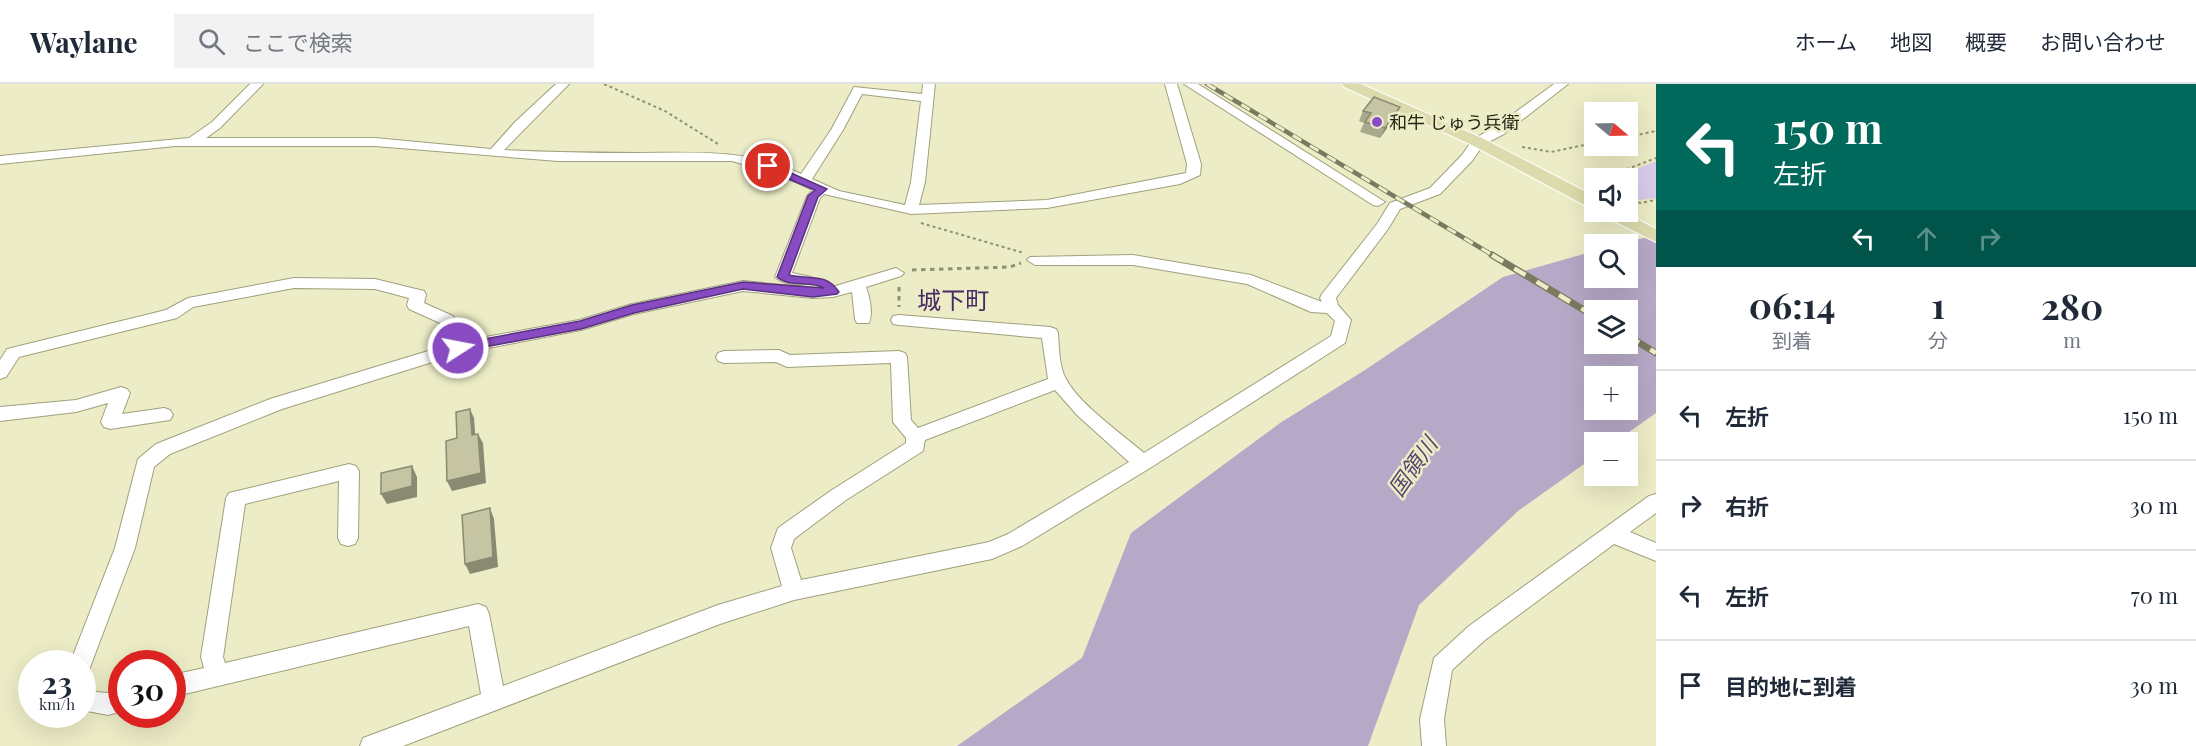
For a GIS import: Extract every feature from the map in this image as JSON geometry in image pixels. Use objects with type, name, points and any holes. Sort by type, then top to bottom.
[{"type":"main road","points":[[1349,84],[1478,142],[1513,151],[1584,197]]},
{"type":"main road","points":[[1629,222],[1656,236]]},
{"type":"street","points":[[192,142],[216,125],[257,84]]},
{"type":"street","points":[[494,153],[519,125],[563,84]]},
{"type":"street","points":[[0,160],[174,142],[375,142],[558,157],[733,157],[786,172],[835,194],[911,210],[1047,204],[1180,180],[1193,175],[1194,164],[1171,84]]},
{"type":"street","points":[[1190,84],[1377,202]]},
{"type":"street","points":[[372,746],[718,615],[794,591],[992,550],[1015,540],[1143,463],[1339,339],[1343,320],[1331,307],[1328,298],[1383,226],[1395,206],[1435,191],[1467,158],[1478,142],[1498,131],[1562,84]]},
{"type":"street","points":[[804,181],[837,130],[858,90],[927,91],[918,182],[911,210]]},
{"type":"street","points":[[822,189],[814,196],[783,277],[793,280],[819,281],[828,285],[833,292]]},
{"type":"street","points":[[1035,260],[1133,260],[1251,280],[1317,308],[1331,307]]},
{"type":"street","points":[[86,650],[125,548],[146,464],[163,449],[276,404],[458,348],[581,325],[632,309],[743,286],[813,293],[833,292],[896,273]]},
{"type":"street","points":[[0,373],[13,353],[171,314],[188,303],[294,283],[375,284],[418,295],[414,305],[447,320],[458,348]]},
{"type":"street","points":[[857,285],[861,294],[863,320]]},
{"type":"street","points":[[900,320],[1050,333],[1052,366],[1058,381],[1071,397],[1143,463]]},
{"type":"street","points":[[724,357],[779,356],[787,362],[899,357],[902,422],[915,436],[916,446],[839,495],[784,534],[781,548],[794,591]]},
{"type":"street","points":[[915,436],[1058,381]]},
{"type":"street","points":[[0,414],[76,406],[121,393],[110,422],[164,414]]},
{"type":"street","points":[[217,674],[212,657],[236,498],[349,471],[348,538]]},
{"type":"street","points":[[1434,746],[1432,719],[1442,665],[1477,633],[1656,502]]},
{"type":"street","points":[[1612,534],[1656,552]]},
{"type":"street","points":[[186,682],[478,615],[494,700]]},
{"type":"path","points":[[604,84],[689,124],[733,157]]},
{"type":"path","points":[[1638,135],[1656,131]]},
{"type":"path","points":[[1513,151],[1551,152],[1584,145]]},
{"type":"path","points":[[1630,168],[1656,158]]},
{"type":"path","points":[[1638,202],[1656,201]]},
{"type":"path","points":[[911,210],[917,221],[928,227],[1008,248],[1027,254],[1035,260]]},
{"type":"path","points":[[896,273],[932,268],[1010,267],[1035,260]]},
{"type":"shaded area","points":[[1656,161],[1656,198],[1638,199],[1638,168]]},
{"type":"water","name":"国領川","points":[[1656,235],[1656,413],[1629,432],[1584,432],[1584,464],[1518,511],[1419,605],[1368,746],[957,746],[1082,658],[1131,533],[1280,423],[1365,370],[1503,277],[1584,254],[1584,288],[1638,288],[1638,239]]},
{"type":"building","points":[[1374,97],[1400,107],[1385,128],[1365,122],[1371,113],[1363,111]]},
{"type":"building","points":[[470,409],[472,435],[478,434],[481,473],[447,481],[446,441],[457,438],[456,412]]},
{"type":"building","points":[[412,466],[412,486],[381,494],[381,473]]},
{"type":"building","points":[[490,508],[493,557],[465,564],[462,515]]},
{"type":"railway","points":[[1207,84],[1494,256]]},
{"type":"railway","points":[[1492,255],[1584,310]]},
{"type":"railway","points":[[1638,342],[1656,353]]},
{"type":"place","name":"和牛 じゅう兵衛","points":[[1377,122]]},
{"type":"district","name":"城下町","points":[[953,299]]},
{"type":"route","points":[[458,348],[581,325],[632,309],[743,286],[762,286],[813,293],[833,292],[828,285],[819,281],[793,280],[783,277],[814,196],[822,189],[768,166]]}]
